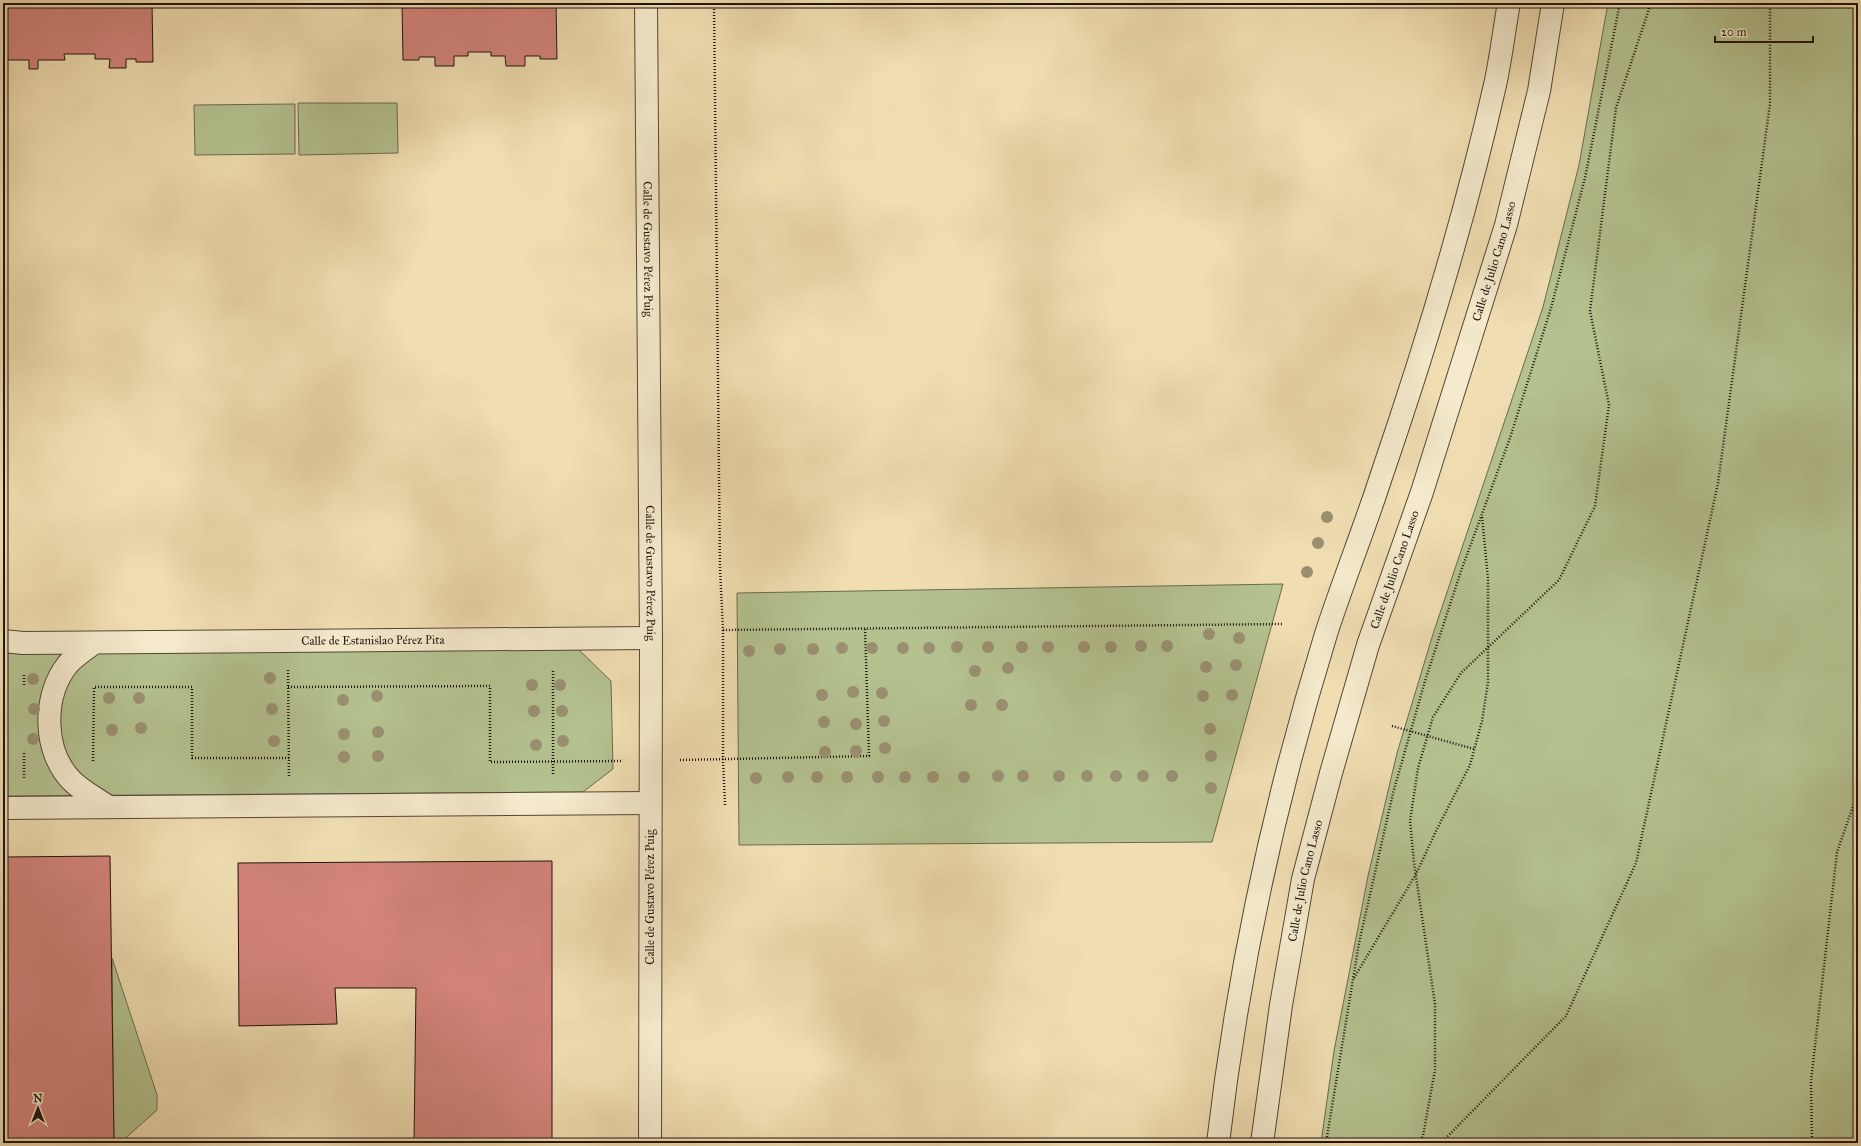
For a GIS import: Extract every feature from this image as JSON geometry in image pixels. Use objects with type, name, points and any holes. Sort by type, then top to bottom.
[{"type":"street","name":"Calle de Gustavo Pérez Puig","points":[[646,3],[651,638],[650,1143]]},
{"type":"street","points":[[1218,1143],[1238,997],[1264,874],[1291,758],[1327,633],[1409,393],[1463,210],[1496,82],[1509,3]]},
{"type":"street","name":"Calle de Julio Cano Lasso","points":[[1262,1143],[1281,1005],[1303,879],[1331,772],[1368,645],[1427,477],[1506,225],[1539,91],[1553,3]]},
{"type":"street","name":"Calle de Estanislao Pérez Pita","points":[[3,641],[24,643],[651,638]]},
{"type":"street","points":[[94,642],[68,664],[53,690],[50,718],[51,739],[59,764],[72,781],[107,806]]},
{"type":"street","points":[[3,808],[650,803]]},
{"type":"path","points":[[714,3],[720,568],[723,630],[723,759],[725,805]]},
{"type":"path","points":[[1326,1143],[1360,936],[1392,793],[1461,571],[1510,438],[1555,292],[1585,178],[1620,3]]},
{"type":"path","points":[[1419,1143],[1423,1136],[1436,1070],[1436,1004],[1416,874],[1410,821],[1418,768],[1433,717],[1461,673],[1558,580],[1595,506],[1609,405],[1590,311],[1616,108],[1651,3]]},
{"type":"path","points":[[1441,1143],[1566,1016],[1636,863],[1718,483],[1770,104],[1770,3]]},
{"type":"path","points":[[1352,981],[1416,874],[1470,765],[1482,721],[1488,682],[1488,579],[1482,514]]},
{"type":"path","points":[[723,630],[1282,624]]},
{"type":"path","points":[[288,687],[490,686],[490,762],[869,756],[865,628]]},
{"type":"path","points":[[288,670],[289,783]]},
{"type":"path","points":[[553,671],[553,781]]},
{"type":"path","points":[[93,762],[94,687],[192,687],[192,758],[289,758]]},
{"type":"path","points":[[1392,726],[1474,749]]},
{"type":"path","points":[[1812,1143],[1811,1081],[1837,852],[1858,792]]},
{"type":"green space","points":[[1608,3],[1858,3],[1858,1143],[1321,1143],[1334,1051],[1368,876],[1397,753],[1433,634],[1543,307],[1579,165]]},
{"type":"green space","points":[[298,103],[397,103],[398,153],[299,155]]},
{"type":"green space","points":[[295,104],[295,154],[195,155],[194,105]]},
{"type":"green space","points":[[1283,584],[1212,842],[739,845],[737,593]]},
{"type":"green space","points":[[577,648],[611,681],[613,769],[583,792],[3,796],[3,653]]},
{"type":"green space","points":[[112,958],[157,1095],[157,1110],[120,1143],[114,1143]]},
{"type":"building","points":[[3,3],[152,3],[153,62],[136,62],[136,59],[126,59],[126,68],[109,68],[110,59],[95,59],[95,54],[64,54],[65,60],[38,60],[38,69],[29,69],[29,60],[3,60]]},
{"type":"building","points":[[402,3],[556,3],[557,59],[540,59],[540,56],[525,56],[525,66],[506,66],[505,56],[491,56],[491,52],[468,52],[468,56],[454,56],[454,66],[435,66],[435,57],[419,57],[419,60],[403,60]]},
{"type":"building","points":[[110,856],[114,1143],[3,1143],[3,857]]},
{"type":"building","points":[[552,861],[552,1143],[414,1143],[416,988],[335,988],[337,1024],[239,1026],[238,863]]}]
